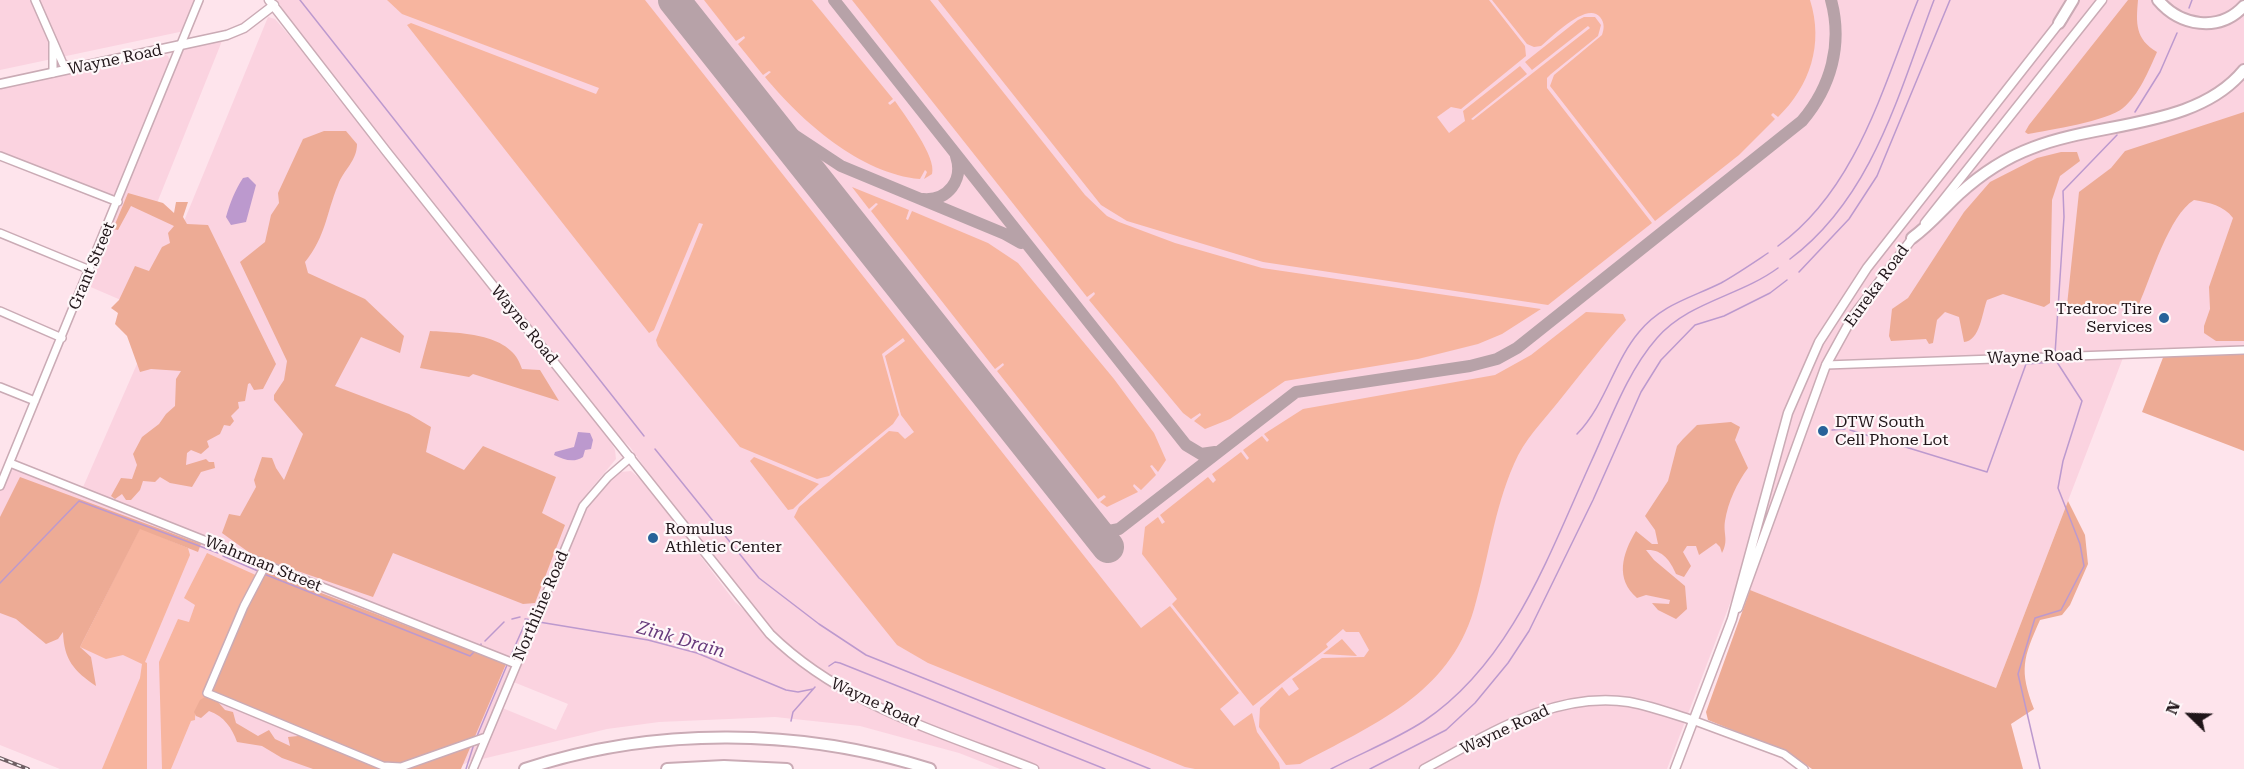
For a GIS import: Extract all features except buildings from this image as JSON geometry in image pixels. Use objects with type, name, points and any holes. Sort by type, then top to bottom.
[{"type":"highway","points":[[2059,23],[2075,0]]},
{"type":"highway","points":[[2158,0],[2172,14],[2196,23],[2225,19],[2244,6]]},
{"type":"highway","points":[[1912,238],[1975,180],[2011,158],[2050,142],[2194,106],[2225,89],[2244,70]]},
{"type":"highway","points":[[525,769],[567,757],[624,746],[723,738],[825,745],[882,756],[930,769]]},
{"type":"highway","points":[[667,769],[724,766],[787,769]]},
{"type":"main road","name":"Eureka Road","points":[[1732,619],[1746,591],[1826,365],[1846,327],[1912,238],[2102,0]]},
{"type":"main road","name":"Wayne Road","points":[[0,84],[227,35],[244,28],[271,3],[770,634],[794,657],[825,680],[864,701],[1034,769]]},
{"type":"main road","name":"Eureka Road","points":[[1675,769],[1732,619],[1778,446],[1798,386],[1819,342],[1867,268],[2059,23]]},
{"type":"main road","points":[[1867,268],[1873,265],[1879,267],[1882,272],[1881,279]]},
{"type":"main road","points":[[1778,446],[1784,457],[1794,454]]},
{"type":"main road","name":"Wayne Road","points":[[1424,769],[1521,718],[1566,704],[1628,702],[1695,721]]},
{"type":"street","points":[[35,0],[63,64],[73,69]]},
{"type":"street","name":"Grant Street","points":[[0,486],[6,466],[62,338],[199,0]]},
{"type":"street","points":[[53,41],[53,73]]},
{"type":"street","points":[[0,156],[118,202]]},
{"type":"street","points":[[0,233],[90,270]]},
{"type":"street","points":[[0,311],[62,338]]},
{"type":"street","name":"Wayne Road","points":[[1826,365],[2244,350]]},
{"type":"street","points":[[0,387],[35,401]]},
{"type":"street","name":"Northline Road","points":[[473,769],[583,506],[603,481],[631,458]]},
{"type":"street","name":"Wahrman Street","points":[[6,466],[516,664]]},
{"type":"street","points":[[265,566],[244,606],[207,693],[383,766],[401,767],[486,737]]},
{"type":"street","points":[[1695,721],[1784,754],[1804,769]]},
{"type":"shaded area","points":[[0,0],[200,0],[189,30],[0,70]]},
{"type":"shaded area","points":[[277,0],[2244,0],[2244,347],[2126,350],[1996,688],[1737,585],[1667,769],[1000,769],[959,753],[860,726],[775,717],[659,722],[607,729],[478,760],[500,707],[556,730],[568,704],[511,681],[587,509],[605,485],[620,472],[631,471],[646,484],[735,602],[751,616],[630,447],[572,383],[291,23]]},
{"type":"shaded area","points":[[387,0],[645,0],[1141,628],[1170,606],[1239,693],[1220,709],[1234,726],[1252,713],[1257,732],[1279,763],[1280,769],[1185,767],[928,663],[897,645],[794,517],[799,507],[889,431],[898,432],[905,439],[914,432],[901,415],[885,356],[905,341],[903,338],[882,354],[899,415],[893,424],[829,476],[817,479],[740,447],[658,346],[656,340],[703,224],[699,223],[654,330],[649,333],[407,25],[411,23],[596,94],[599,88],[402,14]]},
{"type":"shaded area","points":[[704,0],[812,0],[893,99],[888,103],[890,105],[895,101],[906,116],[930,158],[932,174],[924,179],[927,172],[925,170],[920,179],[898,175],[876,167],[834,143],[796,111],[780,94],[765,77],[771,72],[763,75],[738,44],[745,38],[744,36],[736,41]]},
{"type":"shaded area","points":[[852,0],[930,0],[1085,195],[1107,216],[1119,222],[1175,243],[1262,268],[1541,309],[1502,334],[1478,344],[1418,359],[1285,381],[1230,419],[1205,429],[1194,421],[1201,415],[1200,413],[1191,419],[1183,413],[1089,300],[1095,294],[1094,292],[1087,297]]},
{"type":"shaded area","points":[[938,0],[1489,0],[1525,46],[1526,56],[1461,109],[1451,107],[1437,117],[1449,133],[1465,121],[1463,111],[1520,66],[1527,74],[1471,119],[1473,120],[1590,28],[1588,26],[1532,70],[1525,62],[1578,20],[1584,17],[1595,17],[1601,25],[1598,36],[1547,78],[1547,88],[1652,223],[1548,305],[1263,262],[1127,221],[1101,205]]},
{"type":"shaded area","points":[[1492,0],[1810,0],[1814,16],[1814,48],[1806,78],[1789,105],[1778,117],[1773,113],[1771,115],[1775,119],[1739,155],[1655,221],[1550,86],[1554,75],[1602,35],[1604,26],[1600,17],[1594,13],[1579,17],[1541,46],[1534,47],[1527,44]]},
{"type":"shaded area","points":[[2128,0],[2138,0],[2138,30],[2144,42],[2157,52],[2143,82],[2129,103],[2115,113],[2104,117],[2050,130],[2028,134],[2025,132],[2029,125]]},
{"type":"shaded area","points":[[268,17],[275,19],[307,56],[331,90],[368,132],[377,149],[405,180],[500,304],[517,321],[608,437],[615,450],[616,459],[589,491],[576,513],[473,760],[454,769],[60,769],[0,745],[0,489],[9,471],[18,469],[80,494],[158,316],[86,285],[181,52],[222,41],[153,213],[182,226]]},
{"type":"shaded area","points":[[161,53],[168,56],[171,63],[115,197],[0,154],[0,87]]},
{"type":"shaded area","points":[[2244,112],[2244,341],[2216,341],[2204,333],[2210,309],[2209,287],[2233,218],[2220,207],[2200,201],[2194,200],[2185,208],[2169,232],[2139,304],[2097,305],[2088,314],[2067,305],[2079,192],[2111,168],[2125,151]]},
{"type":"shaded area","points":[[324,131],[346,131],[357,144],[353,160],[338,185],[325,225],[305,262],[308,273],[365,299],[404,336],[400,353],[361,337],[335,386],[409,414],[431,427],[426,452],[464,470],[483,446],[556,477],[542,513],[565,525],[535,603],[523,604],[393,553],[373,597],[254,556],[222,533],[229,514],[240,516],[256,487],[254,480],[262,457],[272,458],[284,480],[303,434],[274,400],[274,395],[284,380],[287,361],[240,262],[265,242],[271,215],[279,203],[278,193],[303,139]]},
{"type":"shaded area","points":[[2061,152],[2077,152],[2080,161],[2060,176],[2052,200],[2050,303],[2044,307],[2003,294],[1987,300],[1980,326],[1974,337],[1969,340],[1964,342],[1959,317],[1945,312],[1937,320],[1933,343],[1929,344],[1926,339],[1891,341],[1889,336],[1892,309],[1908,298],[1964,212],[1990,182],[2037,158]]},
{"type":"shaded area","points":[[248,177],[256,185],[246,222],[231,225],[226,217],[229,207],[243,178]]},
{"type":"shaded area","points":[[852,187],[909,210],[906,219],[908,220],[912,211],[988,243],[1018,263],[1114,379],[1154,433],[1166,460],[1158,472],[1152,465],[1150,466],[1156,475],[1141,490],[1134,484],[1138,492],[1107,507],[1100,502],[1106,497],[1104,495],[1098,499],[997,371],[1004,365],[1003,363],[995,369],[871,211],[878,204],[876,203],[869,209]]},
{"type":"shaded area","points":[[128,193],[163,203],[174,213],[176,202],[188,202],[183,217],[187,224],[208,225],[276,364],[263,389],[254,390],[250,383],[248,384],[245,401],[238,402],[239,408],[231,416],[234,421],[230,426],[224,425],[220,434],[207,441],[209,447],[201,454],[191,450],[187,453],[186,465],[206,459],[214,462],[215,468],[201,472],[192,487],[170,483],[160,477],[155,482],[143,481],[140,490],[131,500],[126,500],[122,494],[115,499],[111,496],[121,478],[132,479],[137,465],[133,454],[142,437],[159,424],[175,406],[176,379],[181,371],[151,369],[140,372],[127,336],[115,324],[118,313],[111,308],[119,300],[135,266],[149,271],[162,247],[170,243],[168,233],[174,226],[131,206],[118,230],[113,229]]},
{"type":"shaded area","points":[[1586,312],[1623,314],[1626,320],[1534,431],[1518,455],[1501,499],[1474,609],[1462,639],[1446,664],[1427,686],[1380,720],[1300,764],[1286,765],[1259,727],[1260,708],[1282,687],[1289,696],[1299,689],[1292,679],[1322,658],[1364,657],[1369,650],[1359,632],[1346,632],[1343,629],[1326,644],[1328,647],[1253,706],[1172,604],[1177,599],[1142,554],[1145,527],[1158,517],[1162,524],[1165,522],[1160,515],[1208,477],[1213,483],[1216,480],[1212,474],[1241,452],[1247,460],[1249,458],[1243,450],[1262,436],[1267,442],[1269,440],[1264,434],[1303,409],[1495,375],[1531,355]]},
{"type":"shaded area","points":[[430,331],[471,334],[497,342],[508,348],[522,369],[540,370],[559,401],[473,374],[469,377],[420,368]]},
{"type":"shaded area","points":[[2244,353],[2244,451],[2142,412],[2164,355]]},
{"type":"shaded area","points":[[1731,422],[1740,427],[1735,440],[1748,468],[1728,507],[1725,544],[1722,553],[1716,543],[1699,555],[1696,546],[1687,546],[1683,552],[1691,566],[1684,577],[1676,574],[1661,553],[1646,550],[1654,560],[1685,586],[1687,609],[1676,619],[1658,610],[1652,603],[1669,604],[1670,600],[1646,595],[1637,598],[1630,591],[1623,575],[1624,557],[1636,531],[1652,544],[1658,544],[1655,530],[1645,516],[1668,481],[1677,446],[1697,425]]},
{"type":"shaded area","points":[[578,432],[590,433],[593,440],[591,449],[585,450],[583,457],[569,460],[554,455],[555,452],[574,447]]},
{"type":"shaded area","points":[[754,457],[819,484],[793,509],[788,510],[750,461]]},
{"type":"shaded area","points":[[20,477],[201,544],[198,552],[140,529],[80,647],[91,657],[96,686],[72,664],[65,650],[63,632],[58,639],[46,644],[16,619],[0,613],[0,517]]},
{"type":"shaded area","points":[[2068,501],[2085,535],[2088,564],[2070,605],[2062,615],[2040,620],[2030,644],[2025,674],[2034,709],[2011,724],[2023,769],[1812,769],[1789,753],[1708,720],[1706,712],[1750,590],[1996,688]]},
{"type":"shaded area","points":[[140,528],[188,548],[190,555],[145,662],[147,663],[147,769],[102,769],[140,678],[142,664],[123,655],[106,659],[80,647]]},
{"type":"shaded area","points":[[207,553],[260,577],[211,693],[199,704],[195,720],[191,721],[171,769],[162,769],[159,662],[178,619],[189,622],[195,605],[184,598]]},
{"type":"shaded area","points":[[264,571],[506,664],[461,769],[313,769],[282,758],[262,746],[237,742],[227,723],[214,713],[209,711],[201,718],[196,716],[194,712],[200,700],[205,697],[218,702],[225,710],[233,712],[236,723],[258,736],[269,730],[275,739],[290,746],[288,737],[298,736],[292,726],[211,691]]},
{"type":"shaded area","points":[[1342,639],[1357,656],[1323,654]]},
{"type":"waterway","points":[[300,0],[644,436]]},
{"type":"waterway","points":[[1778,246],[1805,223],[1828,196],[1848,166],[1879,101],[1918,0]]},
{"type":"waterway","points":[[1790,259],[1819,234],[1843,205],[1863,174],[1895,106],[1934,0]]},
{"type":"waterway","points":[[1799,272],[1849,219],[1877,176],[1950,0]]},
{"type":"waterway","points":[[2189,8],[2192,0]]},
{"type":"waterway","points":[[2135,112],[2160,72],[2177,33]]},
{"type":"waterway","points":[[2055,354],[2064,217],[2063,191],[2117,135]]},
{"type":"waterway","points":[[1577,434],[1603,397],[1630,344],[1648,322],[1667,308],[1721,283],[1768,253]]},
{"type":"waterway","points":[[1331,769],[1424,721],[1455,697],[1481,669],[1525,604],[1560,533],[1620,397],[1646,351],[1670,326],[1684,316],[1763,278],[1778,268]]},
{"type":"waterway","points":[[1370,769],[1446,730],[1475,703],[1508,663],[1529,631],[1593,500],[1641,392],[1661,360],[1695,325],[1724,316],[1770,293],[1787,280]]},
{"type":"waterway","points":[[2040,769],[2018,674],[2035,618],[2061,610],[2084,566],[2080,544],[2058,488],[2063,461],[2082,401],[2055,359]]},
{"type":"waterway","points":[[1850,430],[1987,472],[2026,364],[2054,362]]},
{"type":"waterway","points":[[1832,430],[1845,429]]},
{"type":"waterway","points":[[655,449],[759,578],[819,624],[866,655],[1150,769]]},
{"type":"waterway","points":[[0,583],[79,501],[218,553]]},
{"type":"waterway","points":[[223,556],[258,571]]},
{"type":"waterway","points":[[264,574],[470,656],[475,651]]},
{"type":"waterway","points":[[512,619],[520,617]]},
{"type":"waterway","name":"Zink Drain","points":[[525,619],[531,620]]},
{"type":"waterway","name":"Zink Drain","points":[[511,655],[527,619]]},
{"type":"waterway","points":[[485,641],[504,622]]},
{"type":"waterway","name":"Zink Drain","points":[[539,622],[648,640],[697,653],[786,690],[798,692],[813,689]]},
{"type":"waterway","points":[[829,666],[835,662],[840,663],[1105,769]]},
{"type":"waterway","name":"Zink Drain","points":[[477,736],[507,665]]},
{"type":"waterway","points":[[791,721],[793,712],[815,687]]},
{"type":"waterway","name":"Zink Drain","points":[[466,769],[474,744]]},
{"type":"taxiway","points":[[834,0],[1186,445],[1201,454],[1215,452]]},
{"type":"taxiway","points":[[1089,523],[1104,532],[1119,529],[1296,392],[1470,366],[1497,359],[1517,348],[1802,121],[1820,94],[1832,64],[1836,33],[1831,0]]},
{"type":"taxiway","points":[[749,94],[785,129],[841,166],[1005,234],[1021,243]]},
{"type":"taxiway","points":[[923,199],[940,196],[952,187],[958,173],[956,156]]},
{"type":"runway","points":[[674,0],[1108,547]]},
{"type":"railway","points":[[0,758],[28,769]]},
{"type":"place","name":"Tredroc Tire Services","points":[[2164,318]]},
{"type":"place","name":"DTW South Cell Phone Lot","points":[[1823,431]]},
{"type":"place","name":"Romulus Athletic Center","points":[[653,538]]}]
